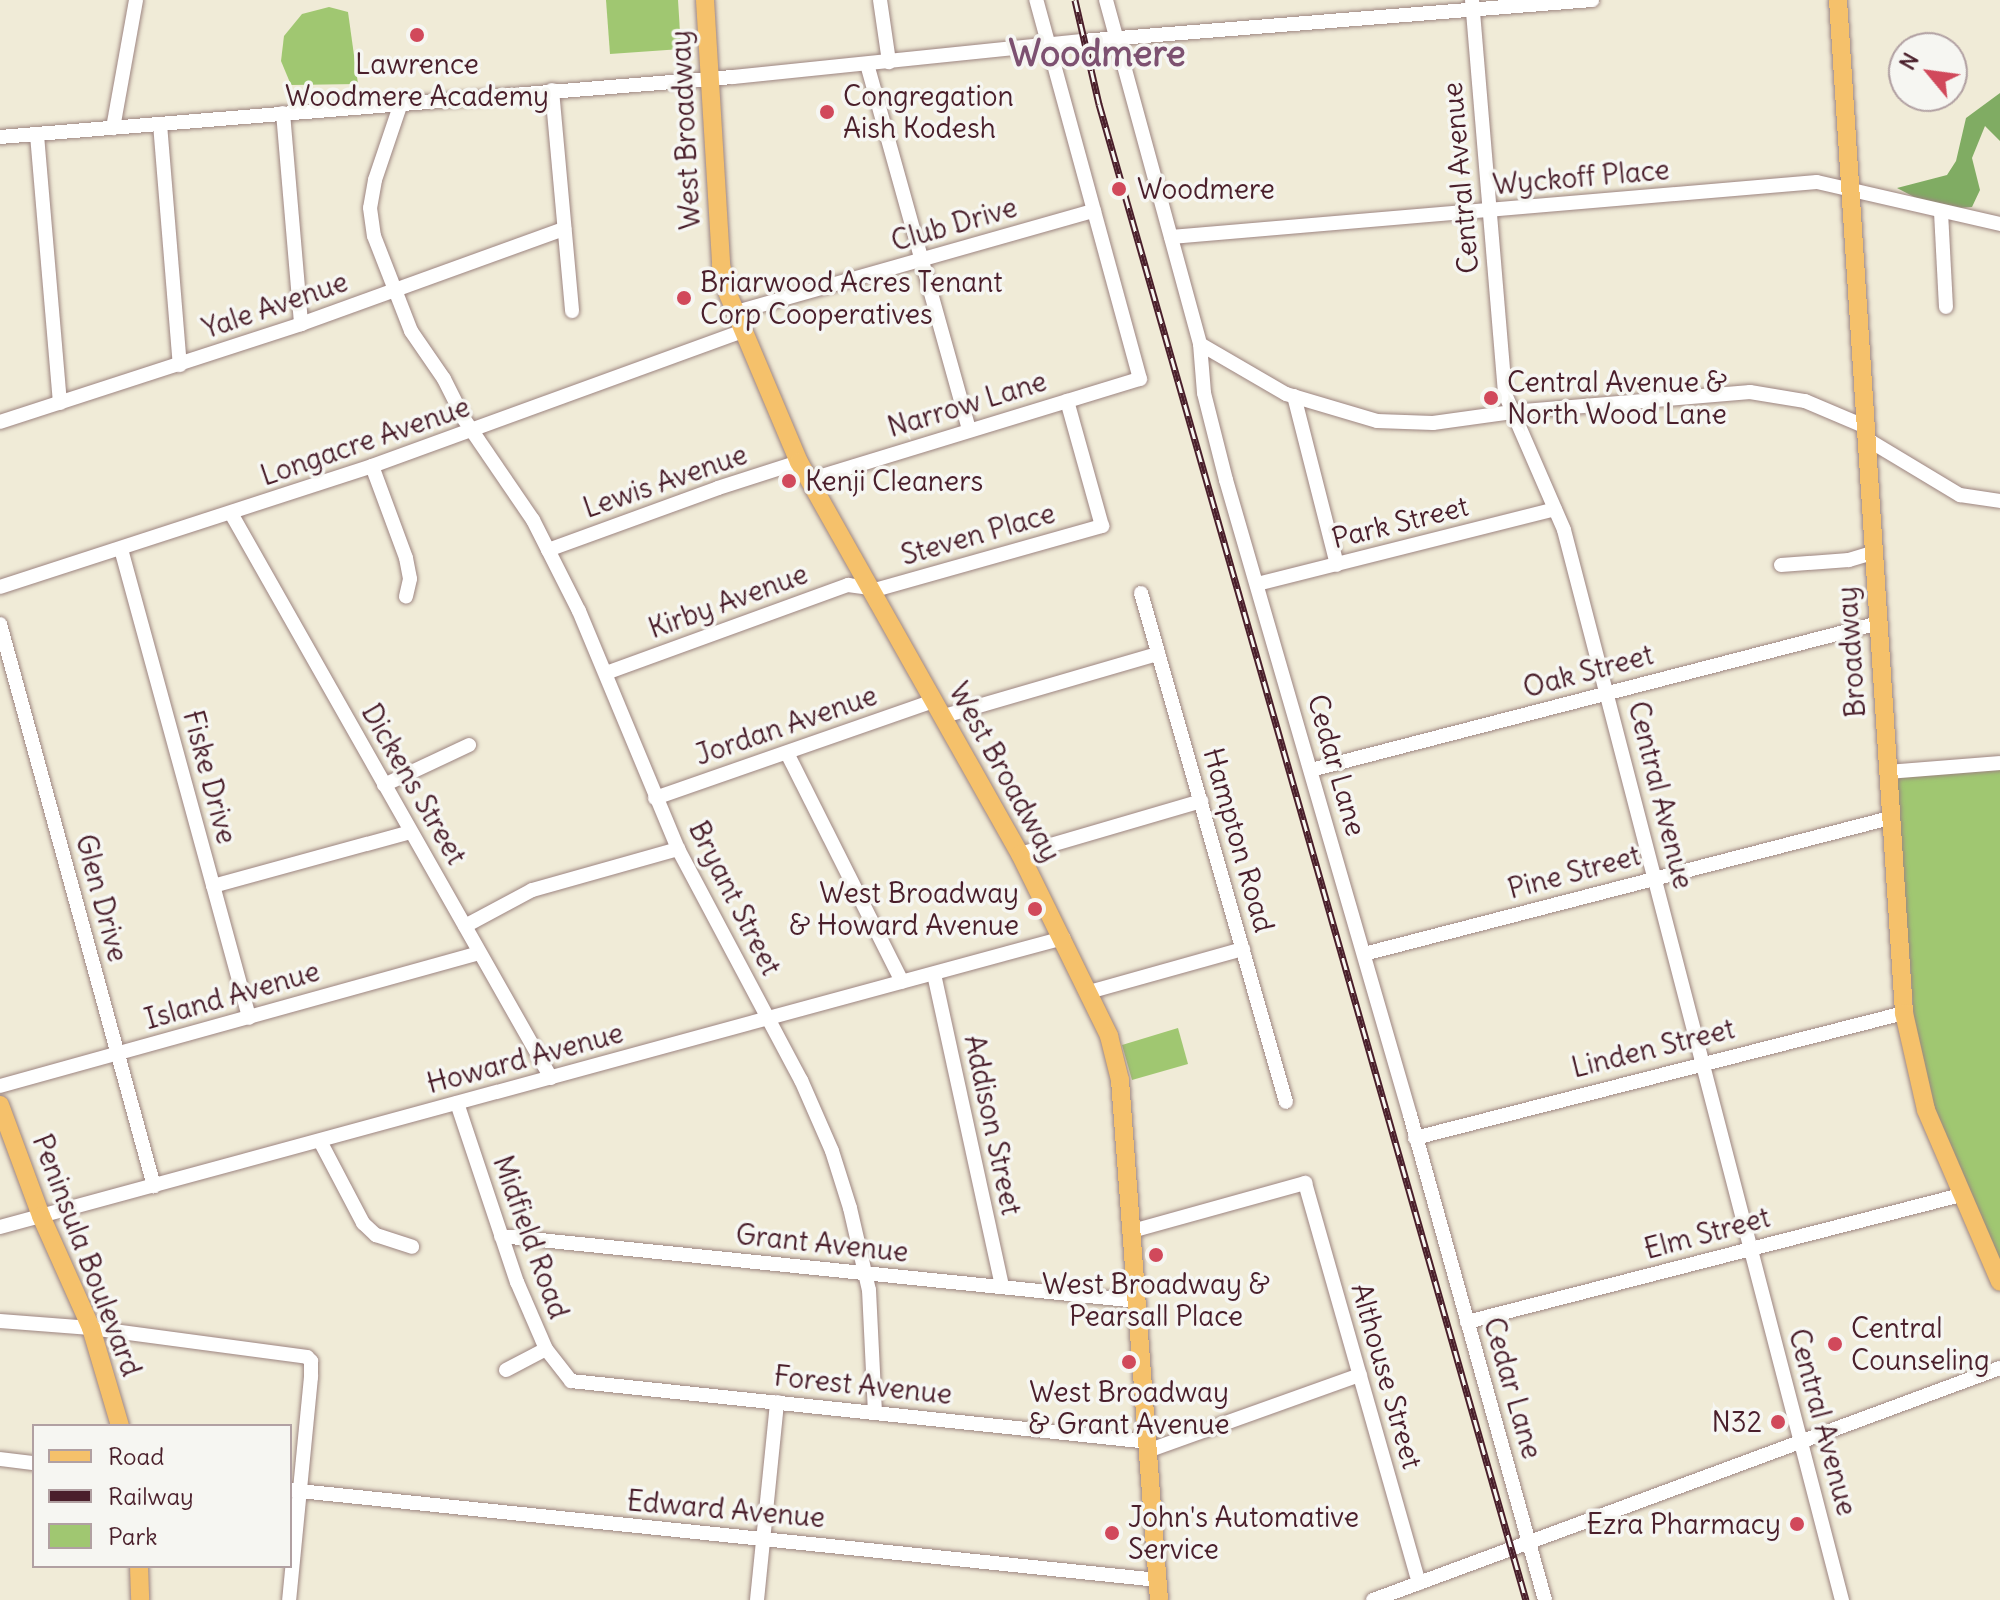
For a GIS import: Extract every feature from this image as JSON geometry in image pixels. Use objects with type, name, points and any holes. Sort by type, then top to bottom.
[{"type":"main road","name":"West Broadway","points":[[705,0],[721,265],[743,331],[799,462],[1020,854],[1109,1036],[1120,1080],[1159,1600]]},
{"type":"main road","name":"Broadway","points":[[1838,0],[1904,1013],[1909,1049],[1926,1110],[2000,1282]]},
{"type":"main road","name":"Peninsula Boulevard","points":[[0,1105],[41,1216],[91,1328],[119,1424]]},
{"type":"main road","points":[[139,1568],[140,1600]]},
{"type":"street","points":[[113,128],[136,0]]},
{"type":"street","points":[[880,0],[889,62]]},
{"type":"street","points":[[1036,0],[1094,211]]},
{"type":"street","name":"Cedar Lane","points":[[1106,0],[1171,237],[1175,265],[1200,344],[1204,393],[1545,1600]]},
{"type":"street","points":[[0,137],[867,64],[1472,5],[1592,0]]},
{"type":"street","name":"Central Avenue","points":[[1472,5],[1500,366],[1512,412],[1564,530],[1842,1600]]},
{"type":"street","points":[[867,64],[969,429]]},
{"type":"street","points":[[552,90],[572,311]]},
{"type":"street","name":"Bryant Street","points":[[401,103],[375,180],[370,208],[374,236],[411,331],[548,550],[606,673],[678,849],[769,1018],[832,1151],[850,1208],[864,1273],[874,1337],[875,1412]]},
{"type":"street","points":[[283,113],[301,324]]},
{"type":"street","points":[[160,124],[180,365]]},
{"type":"street","points":[[37,135],[60,403]]},
{"type":"street","name":"Wyckoff Place","points":[[1171,237],[1817,182],[2000,224]]},
{"type":"street","name":"Club Drive","points":[[736,312],[1094,211]]},
{"type":"street","name":"Narrow Lane","points":[[809,480],[1140,379],[1094,211]]},
{"type":"street","points":[[1941,212],[1946,307]]},
{"type":"street","name":"Yale Avenue","points":[[0,422],[301,324],[564,229]]},
{"type":"street","name":"Longacre Avenue","points":[[0,587],[232,515],[743,331]]},
{"type":"street","points":[[1200,344],[1294,396],[1343,413],[1400,423],[1433,423],[1512,412],[1750,392],[1805,401],[1864,432],[1960,495],[2000,501]]},
{"type":"street","points":[[1294,396],[1337,565]]},
{"type":"street","name":"Steven Place","points":[[869,585],[878,589],[1102,526],[1067,401]]},
{"type":"street","name":"Lewis Avenue","points":[[548,550],[799,462]]},
{"type":"street","points":[[372,466],[406,558],[410,579],[406,597]]},
{"type":"street","name":"Park Street","points":[[1257,584],[1555,509]]},
{"type":"street","name":"Dickens Street","points":[[232,515],[551,1078]]},
{"type":"street","name":"Fiske Drive","points":[[121,549],[249,1018]]},
{"type":"street","points":[[1781,565],[1849,560],[1872,553]]},
{"type":"street","name":"Kirby Avenue","points":[[606,673],[848,585],[869,585]]},
{"type":"street","name":"Hampton Road","points":[[1141,593],[1286,1102]]},
{"type":"street","name":"Oak Street","points":[[1311,770],[1879,623]]},
{"type":"street","name":"Glen Drive","points":[[0,624],[154,1186]]},
{"type":"street","name":"Jordan Avenue","points":[[655,798],[787,753],[939,708],[1158,654]]},
{"type":"street","points":[[384,785],[469,745]]},
{"type":"street","points":[[787,753],[902,982]]},
{"type":"street","points":[[1888,772],[2000,763]]},
{"type":"street","points":[[1020,854],[1201,801]]},
{"type":"street","name":"Pine Street","points":[[1364,954],[1890,818]]},
{"type":"street","points":[[213,886],[410,832]]},
{"type":"street","points":[[465,926],[532,890],[678,849]]},
{"type":"street","name":"Howard Avenue","points":[[0,1227],[1063,938]]},
{"type":"street","points":[[1089,992],[1243,949]]},
{"type":"street","name":"Island Avenue","points":[[0,1086],[478,953]]},
{"type":"street","name":"Addison Street","points":[[934,974],[1002,1287]]},
{"type":"street","name":"Linden Street","points":[[1415,1138],[1904,1013]]},
{"type":"street","name":"Midfield Road","points":[[457,1103],[501,1236],[546,1349],[571,1381]]},
{"type":"street","points":[[320,1141],[363,1223],[376,1235],[412,1247]]},
{"type":"street","name":"Althouse Street","points":[[1132,1231],[1305,1183],[1419,1583]]},
{"type":"street","name":"Elm Street","points":[[1467,1322],[1961,1195]]},
{"type":"street","name":"Grant Avenue","points":[[501,1236],[1138,1301]]},
{"type":"street","points":[[0,1321],[91,1328],[298,1353],[311,1361],[295,1490],[292,1545]]},
{"type":"street","points":[[506,1370],[546,1349]]},
{"type":"street","points":[[1373,1600],[2000,1368]]},
{"type":"street","points":[[1149,1446],[1360,1375]]},
{"type":"street","name":"Forest Avenue","points":[[571,1381],[875,1412],[1149,1446]]},
{"type":"street","points":[[757,1600],[777,1402]]},
{"type":"street","points":[[0,1459],[32,1463]]},
{"type":"street","name":"Edward Avenue","points":[[295,1490],[1158,1580]]},
{"type":"street","points":[[289,1600],[291,1568]]},
{"type":"green space","points":[[606,0],[678,0],[681,49],[610,54]]},
{"type":"green space","points":[[329,7],[348,12],[358,84],[291,85],[281,61],[284,36],[302,14]]},
{"type":"green space","points":[[2000,93],[2000,141],[1985,126],[1972,158],[1980,190],[1972,207],[1958,208],[1918,199],[1897,188],[1947,175],[1956,161],[1966,118]]},
{"type":"green space","points":[[2000,767],[2000,1275],[1957,1177],[1916,1051],[1897,777]]},
{"type":"green space","points":[[1178,1028],[1188,1064],[1132,1080],[1122,1045]]},
{"type":"railway","points":[[1075,0],[1099,104],[1526,1600]]},
{"type":"place","name":"Lawrence Woodmere Academy","points":[[417,35]]},
{"type":"place","name":"Congregation Aish Kodesh","points":[[827,112]]},
{"type":"place","name":"Woodmere","points":[[1119,189]]},
{"type":"place","name":"Briarwood Acres Tenant Corp Cooperatives","points":[[684,298]]},
{"type":"place","name":"Central Avenue & North Wood Lane","points":[[1491,398]]},
{"type":"place","name":"Kenji Cleaners","points":[[789,481]]},
{"type":"place","name":"West Broadway & Howard Avenue","points":[[1035,909]]},
{"type":"place","name":"West Broadway & Pearsall Place","points":[[1156,1255]]},
{"type":"place","name":"Central Counseling","points":[[1835,1344]]},
{"type":"place","name":"West Broadway & Grant Avenue","points":[[1129,1362]]},
{"type":"place","name":"N32","points":[[1778,1422]]},
{"type":"place","name":"Ezra Pharmacy","points":[[1797,1524]]},
{"type":"place","name":"John's Automative Service","points":[[1112,1533]]},
{"type":"district","name":"Woodmere","points":[[1097,54]]}]
